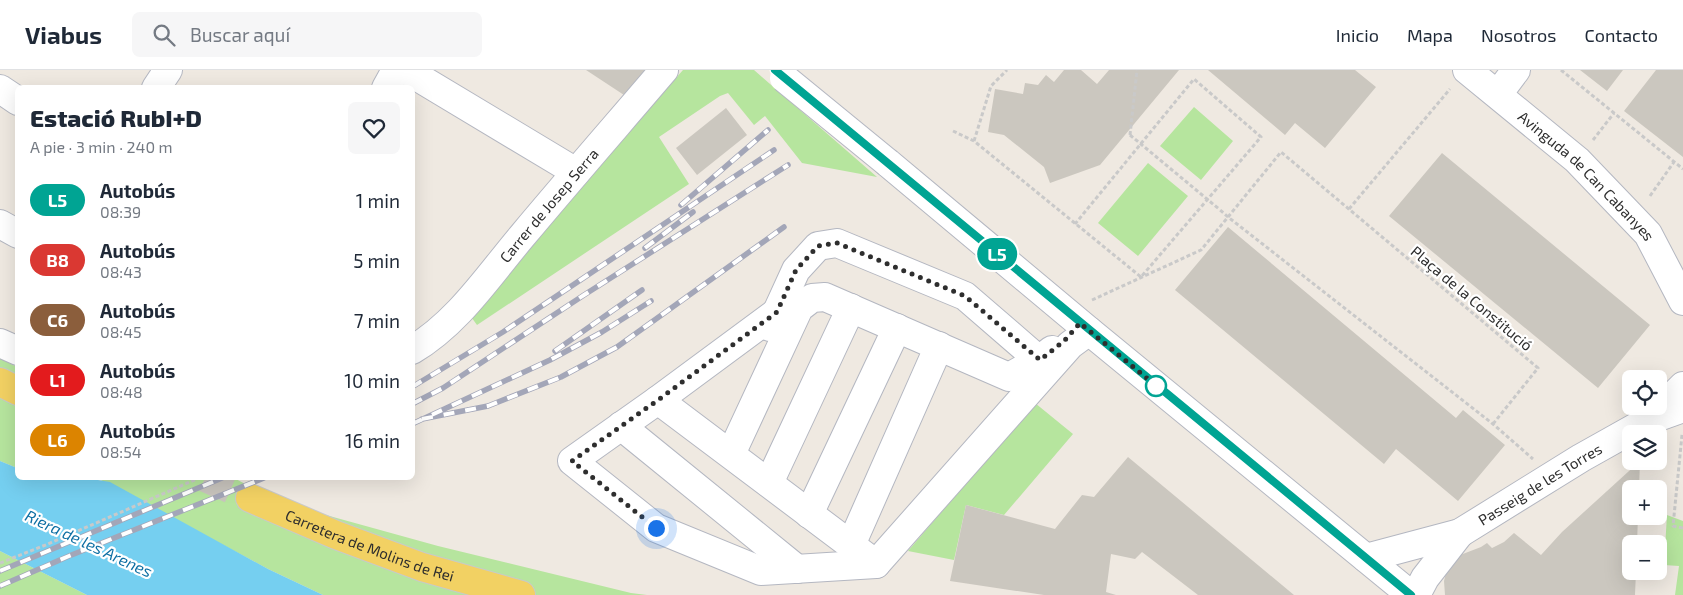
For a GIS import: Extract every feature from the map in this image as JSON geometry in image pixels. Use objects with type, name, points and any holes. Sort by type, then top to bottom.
[{"type":"main road","points":[[0,382],[15,390]]},
{"type":"main road","name":"Carretera de Molins de Rei","points":[[250,498],[336,535],[422,567],[521,595]]},
{"type":"street","points":[[158,85],[168,70]]},
{"type":"street","points":[[388,85],[396,70]]},
{"type":"street","points":[[406,70],[576,172]]},
{"type":"street","name":"Carrer de Josep Serra","points":[[418,344],[458,313],[664,70]]},
{"type":"street","points":[[775,70],[1411,595]]},
{"type":"street","points":[[1498,94],[1516,70]]},
{"type":"street","name":"Avinguda de Can Cabanyes","points":[[1460,77],[1498,94],[1577,160],[1648,234],[1683,301]]},
{"type":"street","points":[[0,89],[15,98]]},
{"type":"street","points":[[0,224],[15,232]]},
{"type":"street","points":[[723,449],[777,312],[796,270],[818,246],[837,243],[965,296],[1040,360]]},
{"type":"street","points":[[723,449],[799,308],[812,298],[826,297],[1009,377],[1016,383],[1019,393],[1015,407]]},
{"type":"street","points":[[769,483],[851,308]]},
{"type":"street","points":[[777,312],[572,461],[656,528],[762,571],[876,564],[1070,345],[1079,322]]},
{"type":"street","points":[[1009,377],[1040,360],[1064,341],[1079,322]]},
{"type":"street","points":[[809,514],[897,328]]},
{"type":"street","points":[[0,342],[15,350]]},
{"type":"street","points":[[851,546],[939,346]]},
{"type":"street","name":"Passeig de les Torres","points":[[1647,421],[1683,386]]},
{"type":"street","points":[[658,400],[876,564]]},
{"type":"street","name":"Passeig de les Torres","points":[[1366,558],[1460,533],[1581,458],[1647,421],[1683,408]]},
{"type":"street","points":[[621,426],[797,569]]},
{"type":"street","name":"Passeig de les Torres","points":[[1416,595],[1425,578],[1460,533]]},
{"type":"path","points":[[974,141],[991,86],[1007,70]]},
{"type":"path","points":[[1138,70],[1130,135],[1228,217],[1493,424],[1513,442]]},
{"type":"path","points":[[1561,70],[1683,169]]},
{"type":"path","points":[[1348,209],[1460,77]]},
{"type":"path","points":[[1075,224],[1194,79],[1261,137],[1141,278]]},
{"type":"path","points":[[1593,140],[1614,114]]},
{"type":"path","points":[[953,130],[974,141],[1141,278]]},
{"type":"path","name":"Plaça de la Constitució","points":[[1228,217],[1281,152],[1538,368],[1493,424]]},
{"type":"path","points":[[1650,196],[1674,162]]},
{"type":"path","points":[[1079,322],[1141,278],[1201,250],[1228,217]]},
{"type":"path","points":[[1683,432],[1673,526],[1683,528]]},
{"type":"path","points":[[0,563],[194,480]]},
{"type":"green space","points":[[683,70],[754,70],[877,177],[802,163],[765,116],[754,125],[728,93],[720,96],[659,137],[689,184],[477,325],[469,314]]},
{"type":"green space","points":[[1194,107],[1233,141],[1201,180],[1160,146]]},
{"type":"green space","points":[[1148,163],[1188,196],[1138,256],[1098,223]]},
{"type":"green space","points":[[0,358],[15,366],[15,467],[0,461]]},
{"type":"green space","points":[[1035,403],[1073,434],[1004,515],[966,505],[954,560],[908,551]]},
{"type":"green space","points":[[101,480],[238,480],[279,502],[438,546],[631,593],[647,595],[323,595],[268,569]]},
{"type":"green space","points":[[1667,515],[1683,521],[1683,595],[1675,595],[1679,566],[1667,565]]},
{"type":"green space","points":[[0,551],[87,595],[0,595]]},
{"type":"water","name":"Riera de les Arenes","points":[[0,461],[15,467],[15,480],[98,480],[110,482],[268,569],[323,595],[87,595],[0,551]]},
{"type":"building","points":[[586,70],[645,70],[624,95]]},
{"type":"building","points":[[1064,70],[1081,70],[1097,84],[1109,70],[1179,70],[1100,165],[1050,183],[1044,167],[1004,135],[988,132],[995,89],[1023,94],[1025,83],[1038,85],[1046,75],[1054,82]]},
{"type":"building","points":[[1208,70],[1355,70],[1376,87],[1325,148],[1295,123],[1285,135]]},
{"type":"building","points":[[1580,70],[1623,70],[1607,91]]},
{"type":"building","points":[[1656,70],[1683,70],[1683,157],[1624,111]]},
{"type":"building","points":[[726,108],[747,135],[697,175],[676,148]]},
{"type":"building","points":[[1442,153],[1650,325],[1598,388],[1389,216]]},
{"type":"building","points":[[1228,227],[1456,418],[1463,410],[1505,445],[1458,501],[1396,449],[1384,464],[1175,290]]},
{"type":"building","points":[[1128,457],[1294,595],[1198,595],[1142,552],[1135,559],[1111,554],[1106,592],[1116,595],[1044,595],[950,581],[966,505],[1055,529],[1082,495],[1094,497]]},
{"type":"building","points":[[1630,470],[1640,470],[1639,480],[1622,480],[1622,525],[1638,525],[1637,535],[1622,535],[1622,580],[1636,580],[1635,595],[1445,595],[1444,581],[1447,569],[1455,557],[1487,543],[1492,548],[1504,542],[1514,533],[1541,555],[1562,532]]},
{"type":"tunnel","points":[[210,480],[250,498]]},
{"type":"railway","points":[[681,205],[768,130]]},
{"type":"railway","points":[[415,385],[503,332],[774,150]]},
{"type":"railway","points":[[415,402],[443,388],[584,295],[788,165]]},
{"type":"railway","points":[[645,248],[693,212]]},
{"type":"railway","points":[[422,419],[488,406],[561,377],[617,347],[784,227]]},
{"type":"railway","points":[[555,351],[642,290]]},
{"type":"railway","points":[[415,423],[550,360],[602,332],[651,301]]},
{"type":"railway","points":[[0,571],[217,480]]},
{"type":"railway","points":[[0,586],[69,556],[259,480]]},
{"type":"bus line","name":"L5","points":[[775,70],[1411,595]]},
{"type":"route","points":[[656,528],[572,461],[777,312],[796,270],[818,246],[837,243],[965,296],[1040,360],[1064,341],[1080,323],[1160,389],[1156,386]]}]
